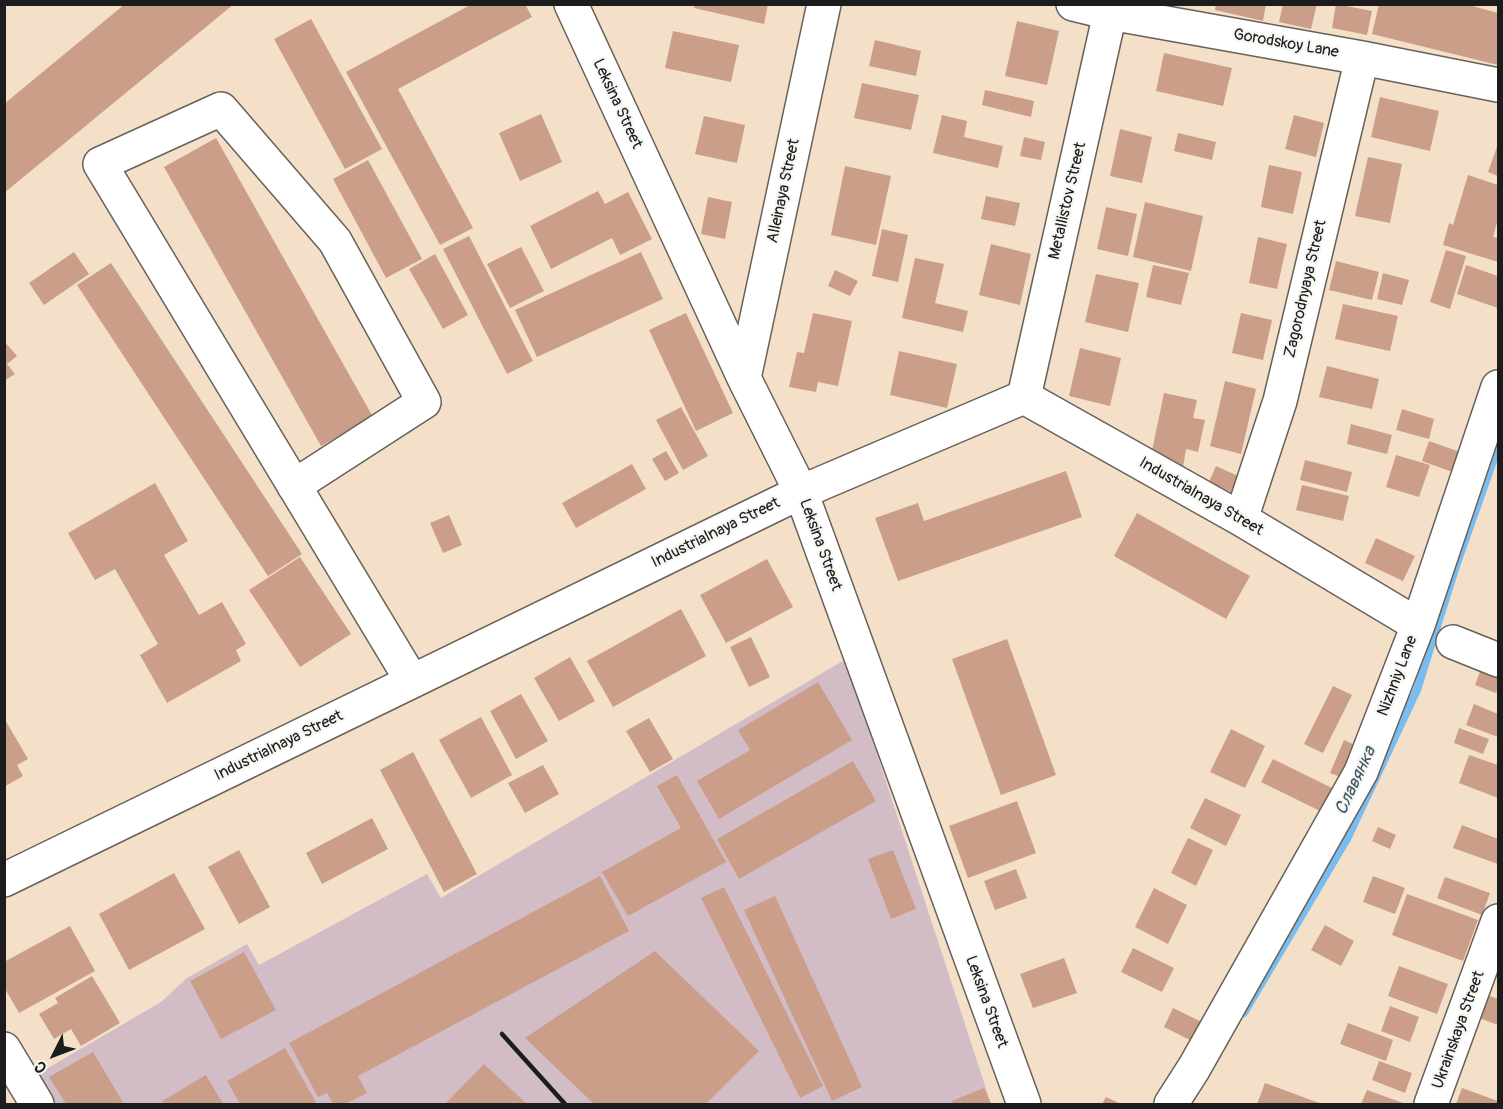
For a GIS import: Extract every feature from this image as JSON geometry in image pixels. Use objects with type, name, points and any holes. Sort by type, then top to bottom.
[{"type":"street","name":"Leksina Street","points":[[571,4],[744,378],[801,492],[1024,1104]]},
{"type":"street","name":"Alleinaya Street","points":[[744,378],[824,4]]},
{"type":"street","name":"Gorodskoy Lane","points":[[1073,4],[1111,9],[1498,85]]},
{"type":"street","name":"Metallistov Street","points":[[1024,397],[1111,9]]},
{"type":"street","name":"Zagorodnyaya Street","points":[[1241,519],[1280,401],[1362,58]]},
{"type":"street","points":[[294,486],[424,402],[335,241],[221,109],[100,164],[294,486],[412,681]]},
{"type":"street","name":"Nizhniy Lane","points":[[1171,1104],[1194,1068],[1361,772],[1418,625],[1498,387]]},
{"type":"street","name":"Industrialnaya Street","points":[[4,880],[801,492],[1024,397],[1241,519],[1418,625]]},
{"type":"street","points":[[1453,642],[1498,660]]},
{"type":"street","name":"Ukrainskaya Street","points":[[1431,1104],[1498,921]]},
{"type":"street","points":[[4,1049],[37,1104]]},
{"type":"shaded area","points":[[846,659],[991,1104],[45,1104],[29,1079],[161,1002],[187,978],[247,944],[259,965],[427,874],[441,898]]},
{"type":"building","points":[[125,4],[234,4],[4,193],[4,104]]},
{"type":"building","points":[[472,4],[525,4],[532,17],[398,89],[473,228],[440,245],[346,72]]},
{"type":"building","points":[[695,4],[768,4],[764,24],[694,8]]},
{"type":"building","points":[[1216,4],[1266,4],[1263,21],[1215,10]]},
{"type":"building","points":[[1283,4],[1317,4],[1311,29],[1279,22]]},
{"type":"building","points":[[1336,4],[1372,11],[1367,35],[1332,28]]},
{"type":"building","points":[[1379,4],[1465,4],[1498,13],[1498,65],[1372,34]]},
{"type":"building","points":[[311,19],[382,149],[345,169],[274,39]]},
{"type":"building","points":[[1017,21],[1059,31],[1047,85],[1005,76]]},
{"type":"building","points":[[673,31],[739,45],[731,82],[665,68]]},
{"type":"building","points":[[875,40],[921,51],[916,76],[869,66]]},
{"type":"building","points":[[1164,53],[1232,68],[1223,106],[1156,91]]},
{"type":"building","points":[[862,83],[919,95],[911,130],[854,118]]},
{"type":"building","points":[[985,90],[1034,101],[1031,117],[982,105]]},
{"type":"building","points":[[1380,97],[1439,111],[1430,151],[1371,137]]},
{"type":"building","points":[[541,114],[562,162],[520,181],[499,133]]},
{"type":"building","points":[[942,115],[967,121],[964,137],[1003,146],[998,168],[933,153]]},
{"type":"building","points":[[1294,115],[1324,123],[1316,157],[1285,149]]},
{"type":"building","points":[[704,116],[745,125],[737,163],[695,154]]},
{"type":"building","points":[[1120,129],[1152,137],[1142,183],[1110,176]]},
{"type":"building","points":[[1178,133],[1216,142],[1212,160],[1174,151]]},
{"type":"building","points":[[1024,137],[1045,142],[1041,160],[1020,156]]},
{"type":"building","points":[[216,138],[373,417],[321,446],[164,167]]},
{"type":"building","points":[[1498,144],[1498,176],[1488,172]]},
{"type":"building","points":[[1368,157],[1402,164],[1390,223],[1355,216]]},
{"type":"building","points":[[368,160],[422,259],[386,278],[333,179]]},
{"type":"building","points":[[1269,165],[1302,172],[1293,214],[1261,207]]},
{"type":"building","points":[[845,166],[891,176],[876,245],[831,235]]},
{"type":"building","points":[[1468,175],[1498,185],[1498,219],[1493,237],[1498,238],[1498,262],[1443,245],[1449,223],[1453,225]]},
{"type":"building","points":[[598,191],[605,204],[628,192],[652,239],[620,255],[612,238],[551,269],[530,226]]},
{"type":"building","points":[[986,196],[1020,203],[1015,226],[981,219]]},
{"type":"building","points":[[708,197],[732,202],[725,239],[701,234]]},
{"type":"building","points":[[1145,202],[1203,216],[1191,271],[1133,257]]},
{"type":"building","points":[[1106,207],[1137,214],[1128,256],[1097,249]]},
{"type":"building","points":[[882,229],[908,235],[898,282],[872,276]]},
{"type":"building","points":[[469,236],[533,361],[507,374],[443,249]]},
{"type":"building","points":[[1258,237],[1287,244],[1277,289],[1249,283]]},
{"type":"building","points":[[991,244],[1031,254],[1020,305],[979,295]]},
{"type":"building","points":[[521,247],[544,291],[510,308],[487,264]]},
{"type":"building","points":[[1446,250],[1466,256],[1450,309],[1430,302]]},
{"type":"building","points":[[74,252],[89,274],[44,305],[29,283]]},
{"type":"building","points":[[641,252],[663,299],[537,357],[515,310]]},
{"type":"building","points":[[435,254],[468,315],[443,329],[409,269]]},
{"type":"building","points":[[915,258],[944,264],[935,303],[968,311],[963,332],[902,318]]},
{"type":"building","points":[[1336,261],[1379,272],[1372,300],[1329,290]]},
{"type":"building","points":[[111,263],[302,554],[268,576],[77,285]]},
{"type":"building","points":[[1153,265],[1189,273],[1181,305],[1146,297]]},
{"type":"building","points":[[1466,265],[1498,276],[1498,308],[1457,294]]},
{"type":"building","points":[[835,270],[858,281],[850,296],[828,286]]},
{"type":"building","points":[[1383,273],[1409,280],[1402,305],[1377,299]]},
{"type":"building","points":[[1096,274],[1139,283],[1128,332],[1085,322]]},
{"type":"building","points":[[1343,304],[1398,316],[1390,351],[1335,339]]},
{"type":"building","points":[[686,313],[733,413],[696,431],[649,330]]},
{"type":"building","points":[[813,313],[852,321],[838,386],[818,382],[816,392],[789,387],[797,352],[804,353]]},
{"type":"building","points":[[1241,313],[1272,320],[1263,360],[1232,353]]},
{"type":"building","points":[[4,341],[17,356],[7,364],[15,374],[4,381]]},
{"type":"building","points":[[1080,348],[1121,358],[1110,406],[1069,396]]},
{"type":"building","points":[[899,351],[957,364],[947,408],[890,395]]},
{"type":"building","points":[[1327,366],[1379,379],[1372,409],[1319,397]]},
{"type":"building","points":[[1225,381],[1256,389],[1241,454],[1210,446]]},
{"type":"building","points":[[1164,393],[1197,400],[1193,418],[1205,420],[1198,452],[1186,449],[1183,467],[1150,460]]},
{"type":"building","points":[[681,407],[708,456],[683,470],[656,420]]},
{"type":"building","points":[[1402,409],[1434,419],[1429,439],[1396,430]]},
{"type":"building","points":[[1351,424],[1392,435],[1387,454],[1347,444]]},
{"type":"building","points":[[1429,441],[1463,453],[1455,473],[1422,461]]},
{"type":"building","points":[[666,451],[679,473],[665,481],[652,459]]},
{"type":"building","points":[[1396,455],[1430,465],[1419,497],[1386,487]]},
{"type":"building","points":[[1305,460],[1352,472],[1347,492],[1300,480]]},
{"type":"building","points":[[632,464],[646,489],[576,528],[562,503]]},
{"type":"building","points":[[1216,466],[1238,476],[1231,492],[1209,482]]},
{"type":"building","points":[[1066,471],[1082,517],[898,581],[875,518],[918,503],[924,521]]},
{"type":"building","points":[[155,483],[188,541],[164,555],[199,615],[222,602],[246,644],[236,650],[241,661],[167,703],[140,655],[158,644],[115,569],[95,580],[68,533]]},
{"type":"building","points":[[1302,485],[1349,496],[1343,521],[1296,510]]},
{"type":"building","points":[[1137,513],[1250,576],[1226,619],[1114,556]]},
{"type":"building","points":[[449,515],[462,545],[443,553],[430,523]]},
{"type":"building","points":[[1376,538],[1415,556],[1403,581],[1365,563]]},
{"type":"building","points":[[300,557],[351,634],[300,667],[249,590]]},
{"type":"building","points":[[767,559],[793,607],[726,643],[700,595]]},
{"type":"building","points":[[681,609],[706,656],[613,707],[587,661]]},
{"type":"building","points":[[751,637],[770,677],[749,687],[730,647]]},
{"type":"building","points":[[1007,639],[1056,775],[1001,795],[952,659]]},
{"type":"building","points":[[570,657],[595,701],[559,721],[534,678]]},
{"type":"building","points":[[1482,666],[1498,672],[1496,693],[1475,685]]},
{"type":"building","points":[[818,682],[852,740],[719,819],[697,781],[750,750],[738,730]]},
{"type":"building","points":[[1333,686],[1352,695],[1323,753],[1304,744]]},
{"type":"building","points":[[521,694],[548,741],[516,759],[490,711]]},
{"type":"building","points":[[1474,704],[1498,714],[1498,737],[1466,725]]},
{"type":"building","points":[[481,717],[512,775],[471,798],[439,740]]},
{"type":"building","points":[[4,718],[28,759],[17,765],[23,776],[4,787]]},
{"type":"building","points":[[649,718],[673,759],[650,772],[626,731]]},
{"type":"building","points":[[1459,728],[1489,739],[1483,754],[1454,743]]},
{"type":"building","points":[[1231,729],[1265,746],[1245,788],[1210,772]]},
{"type":"building","points":[[1344,740],[1357,746],[1343,778],[1330,773]]},
{"type":"building","points":[[413,752],[477,874],[444,892],[380,770]]},
{"type":"building","points":[[1469,755],[1498,765],[1498,798],[1459,783]]},
{"type":"building","points":[[1273,759],[1332,788],[1320,811],[1261,782]]},
{"type":"building","points":[[853,761],[876,801],[739,879],[717,839]]},
{"type":"building","points":[[543,765],[559,794],[525,813],[508,783]]},
{"type":"building","points":[[677,775],[726,862],[628,916],[602,872],[681,828],[657,786]]},
{"type":"building","points":[[1205,798],[1241,815],[1226,846],[1190,828]]},
{"type":"building","points":[[1017,801],[1036,853],[968,878],[949,826]]},
{"type":"building","points":[[372,818],[388,849],[322,884],[306,853]]},
{"type":"building","points":[[1462,825],[1498,839],[1498,864],[1453,848]]},
{"type":"building","points":[[1378,827],[1396,835],[1390,849],[1372,841]]},
{"type":"building","points":[[1188,838],[1213,850],[1196,886],[1171,873]]},
{"type":"building","points":[[239,850],[270,907],[239,924],[208,867]]},
{"type":"building","points":[[893,850],[916,909],[891,919],[868,859]]},
{"type":"building","points":[[1016,869],[1027,898],[995,910],[984,881]]},
{"type":"building","points":[[174,873],[205,929],[129,970],[99,914]]},
{"type":"building","points":[[600,876],[629,931],[358,1076],[367,1093],[345,1104],[333,1104],[327,1093],[318,1097],[289,1043]]},
{"type":"building","points":[[1373,876],[1405,888],[1395,914],[1363,902]]},
{"type":"building","points":[[1445,877],[1490,893],[1482,915],[1437,898]]},
{"type":"building","points":[[724,887],[823,1086],[800,1098],[701,898]]},
{"type":"building","points":[[1154,888],[1187,905],[1168,944],[1135,927]]},
{"type":"building","points":[[1407,894],[1478,920],[1463,961],[1392,935]]},
{"type":"building","points":[[775,896],[862,1087],[832,1101],[744,910]]},
{"type":"building","points":[[1325,925],[1354,941],[1341,966],[1311,950]]},
{"type":"building","points":[[70,926],[95,971],[19,1013],[4,987],[4,962]]},
{"type":"building","points":[[1133,948],[1174,968],[1162,992],[1121,972]]},
{"type":"building","points":[[655,951],[759,1051],[706,1104],[594,1104],[525,1038]]},
{"type":"building","points":[[244,952],[276,1010],[221,1039],[190,981]]},
{"type":"building","points":[[1064,958],[1077,993],[1033,1008],[1020,974]]},
{"type":"building","points":[[1399,966],[1448,984],[1437,1014],[1388,996]]},
{"type":"building","points":[[92,976],[120,1023],[81,1046],[71,1029],[54,1039],[39,1014],[58,1003],[55,998]]},
{"type":"building","points":[[1487,995],[1498,999],[1498,1025],[1479,1018]]},
{"type":"building","points":[[1390,1006],[1419,1017],[1410,1042],[1381,1031]]},
{"type":"building","points":[[1173,1008],[1208,1025],[1198,1044],[1164,1027]]},
{"type":"building","points":[[1348,1023],[1393,1040],[1386,1061],[1340,1044]]},
{"type":"building","points":[[285,1048],[316,1102],[312,1104],[240,1104],[227,1081]]},
{"type":"building","points":[[93,1052],[124,1104],[66,1104],[49,1077]]},
{"type":"building","points":[[1379,1061],[1412,1073],[1405,1093],[1372,1080]]},
{"type":"building","points":[[484,1064],[527,1104],[445,1104]]},
{"type":"building","points":[[206,1075],[223,1104],[164,1104],[162,1101]]},
{"type":"building","points":[[1265,1083],[1322,1104],[1257,1104]]},
{"type":"building","points":[[984,1088],[991,1104],[953,1104],[952,1101]]},
{"type":"building","points":[[1462,1088],[1498,1101],[1498,1104],[1456,1104]]},
{"type":"building","points":[[1367,1090],[1406,1104],[1361,1104]]},
{"type":"building","points":[[1106,1097],[1121,1104],[1102,1104]]},
{"type":"waterway","name":"Славянка","points":[[1244,1013],[1347,839],[1417,690],[1456,566],[1498,447]]},
{"type":"railway","points":[[502,1034],[565,1104]]}]
